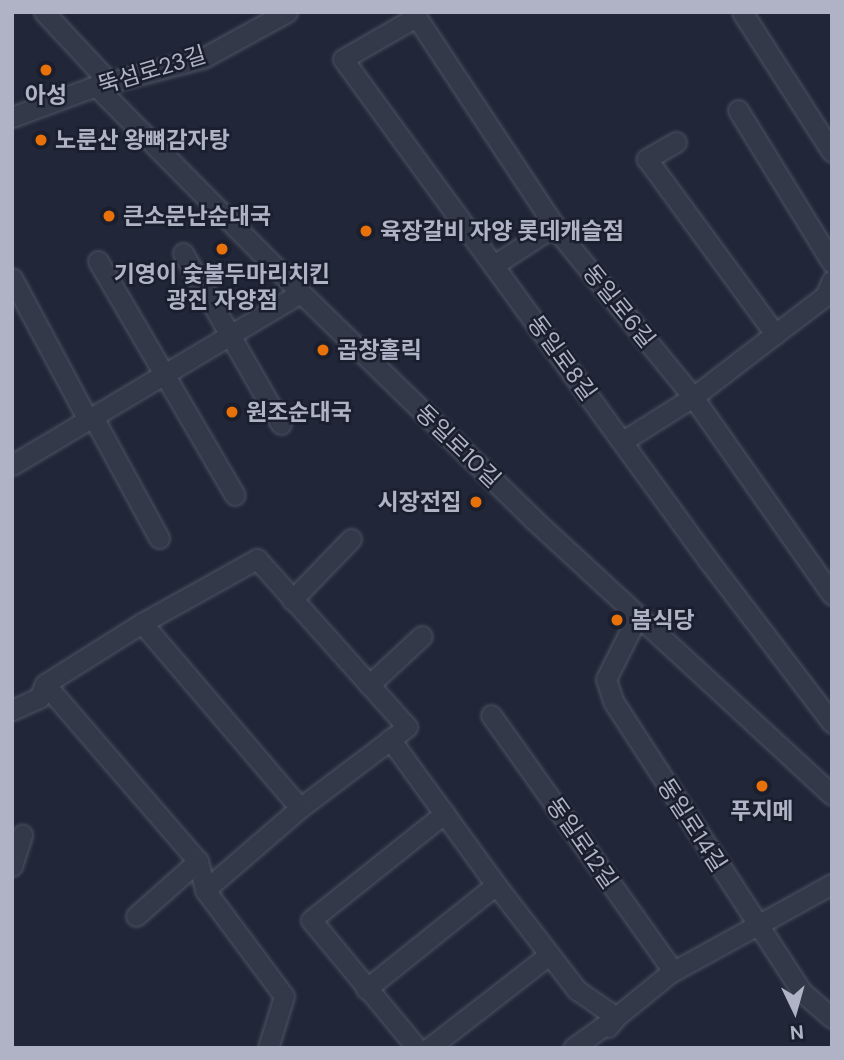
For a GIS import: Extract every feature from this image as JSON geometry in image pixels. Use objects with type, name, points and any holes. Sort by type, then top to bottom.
[{"type":"street","name":"동일로10길","points":[[44,12],[103,85],[301,293],[636,617],[832,795]]},
{"type":"street","name":"뚝섬로23길","points":[[12,117],[103,85],[203,58],[287,12]]},
{"type":"street","points":[[742,12],[832,152]]},
{"type":"street","name":"동일로6길","points":[[414,15],[554,226],[693,397],[832,595]]},
{"type":"street","name":"동일로8길","points":[[414,15],[343,59],[624,441],[708,560],[832,723]]},
{"type":"street","points":[[738,110],[832,263]]},
{"type":"street","points":[[676,142],[647,159],[775,334]]},
{"type":"street","points":[[494,265],[554,226]]},
{"type":"street","points":[[183,253],[232,334],[281,424]]},
{"type":"street","points":[[98,261],[235,495]]},
{"type":"street","points":[[12,278],[159,538]]},
{"type":"street","points":[[624,441],[693,397],[825,296],[832,280]]},
{"type":"street","points":[[12,465],[301,293]]},
{"type":"street","points":[[292,600],[351,540]]},
{"type":"street","points":[[12,710],[39,698],[45,684],[142,623],[257,559],[407,727],[300,808],[205,890]]},
{"type":"street","name":"동일로14길","points":[[636,617],[606,679],[612,701],[801,992],[832,1018]]},
{"type":"street","points":[[142,623],[300,808]]},
{"type":"street","points":[[369,685],[422,636]]},
{"type":"street","points":[[45,684],[198,861],[205,890],[284,996],[268,1048]]},
{"type":"street","name":"동일로12길","points":[[491,715],[673,971]]},
{"type":"street","points":[[390,739],[549,955],[578,990],[616,1017]]},
{"type":"street","points":[[416,1048],[311,920],[445,813]]},
{"type":"street","points":[[12,866],[22,835]]},
{"type":"street","points":[[136,916],[198,861]]},
{"type":"street","points":[[573,1048],[673,971],[832,884]]},
{"type":"street","points":[[366,989],[496,885]]},
{"type":"street","points":[[429,1048],[549,955]]},
{"type":"street","points":[[593,1048],[616,1017]]},
{"type":"place","name":"아성","points":[[46,70]]},
{"type":"place","name":"노룬산 왕뼈감자탕","points":[[41,140]]},
{"type":"place","name":"큰소문난순대국","points":[[109,216]]},
{"type":"place","name":"육장갈비 자양 롯데캐슬점","points":[[366,231]]},
{"type":"place","name":"기영이 숯불두마리치킨 광진 자양점","points":[[222,249]]},
{"type":"place","name":"곱창홀릭","points":[[323,350]]},
{"type":"place","name":"원조순대국","points":[[232,412]]},
{"type":"place","name":"시장전집","points":[[476,502]]},
{"type":"place","name":"봄식당","points":[[617,620]]},
{"type":"place","name":"푸지메","points":[[762,786]]}]
